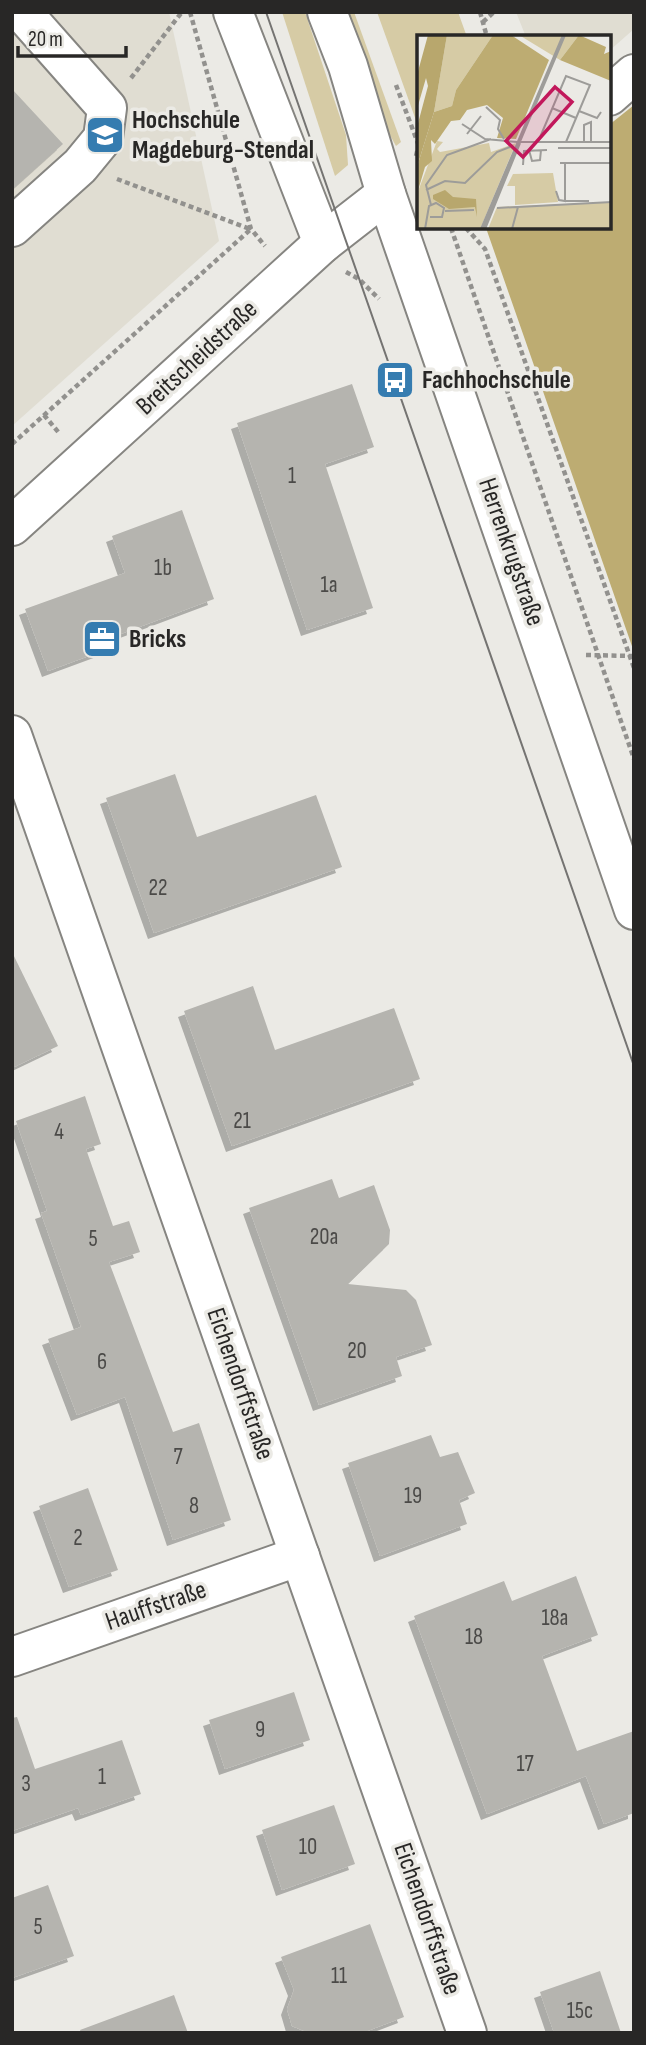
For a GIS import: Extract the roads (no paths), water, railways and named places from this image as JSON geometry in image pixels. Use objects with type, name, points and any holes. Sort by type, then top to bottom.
[{"type":"street","points":[[12,227],[80,166],[103,138],[107,108],[22,12]]},
{"type":"street","points":[[233,12],[329,255]]},
{"type":"street","name":"Herrenkrugstraße","points":[[327,12],[402,196],[548,661],[634,910]]},
{"type":"street","points":[[611,94],[634,75]]},
{"type":"street","name":"Breitscheidstraße","points":[[17,513],[402,196]]},
{"type":"street","name":"Eichendorffstraße","points":[[12,735],[300,1556],[460,2031]]},
{"type":"street","name":"Hauffstraße","points":[[12,1657],[300,1556]]},
{"type":"tram line","points":[[266,12],[634,1066]]},
{"type":"place","name":"Hochschule Magdeburg-Stendal","points":[[105,135]]},
{"type":"place","name":"Fachhochschule","points":[[395,380]]},
{"type":"place","name":"Bricks","points":[[102,639]]}]
